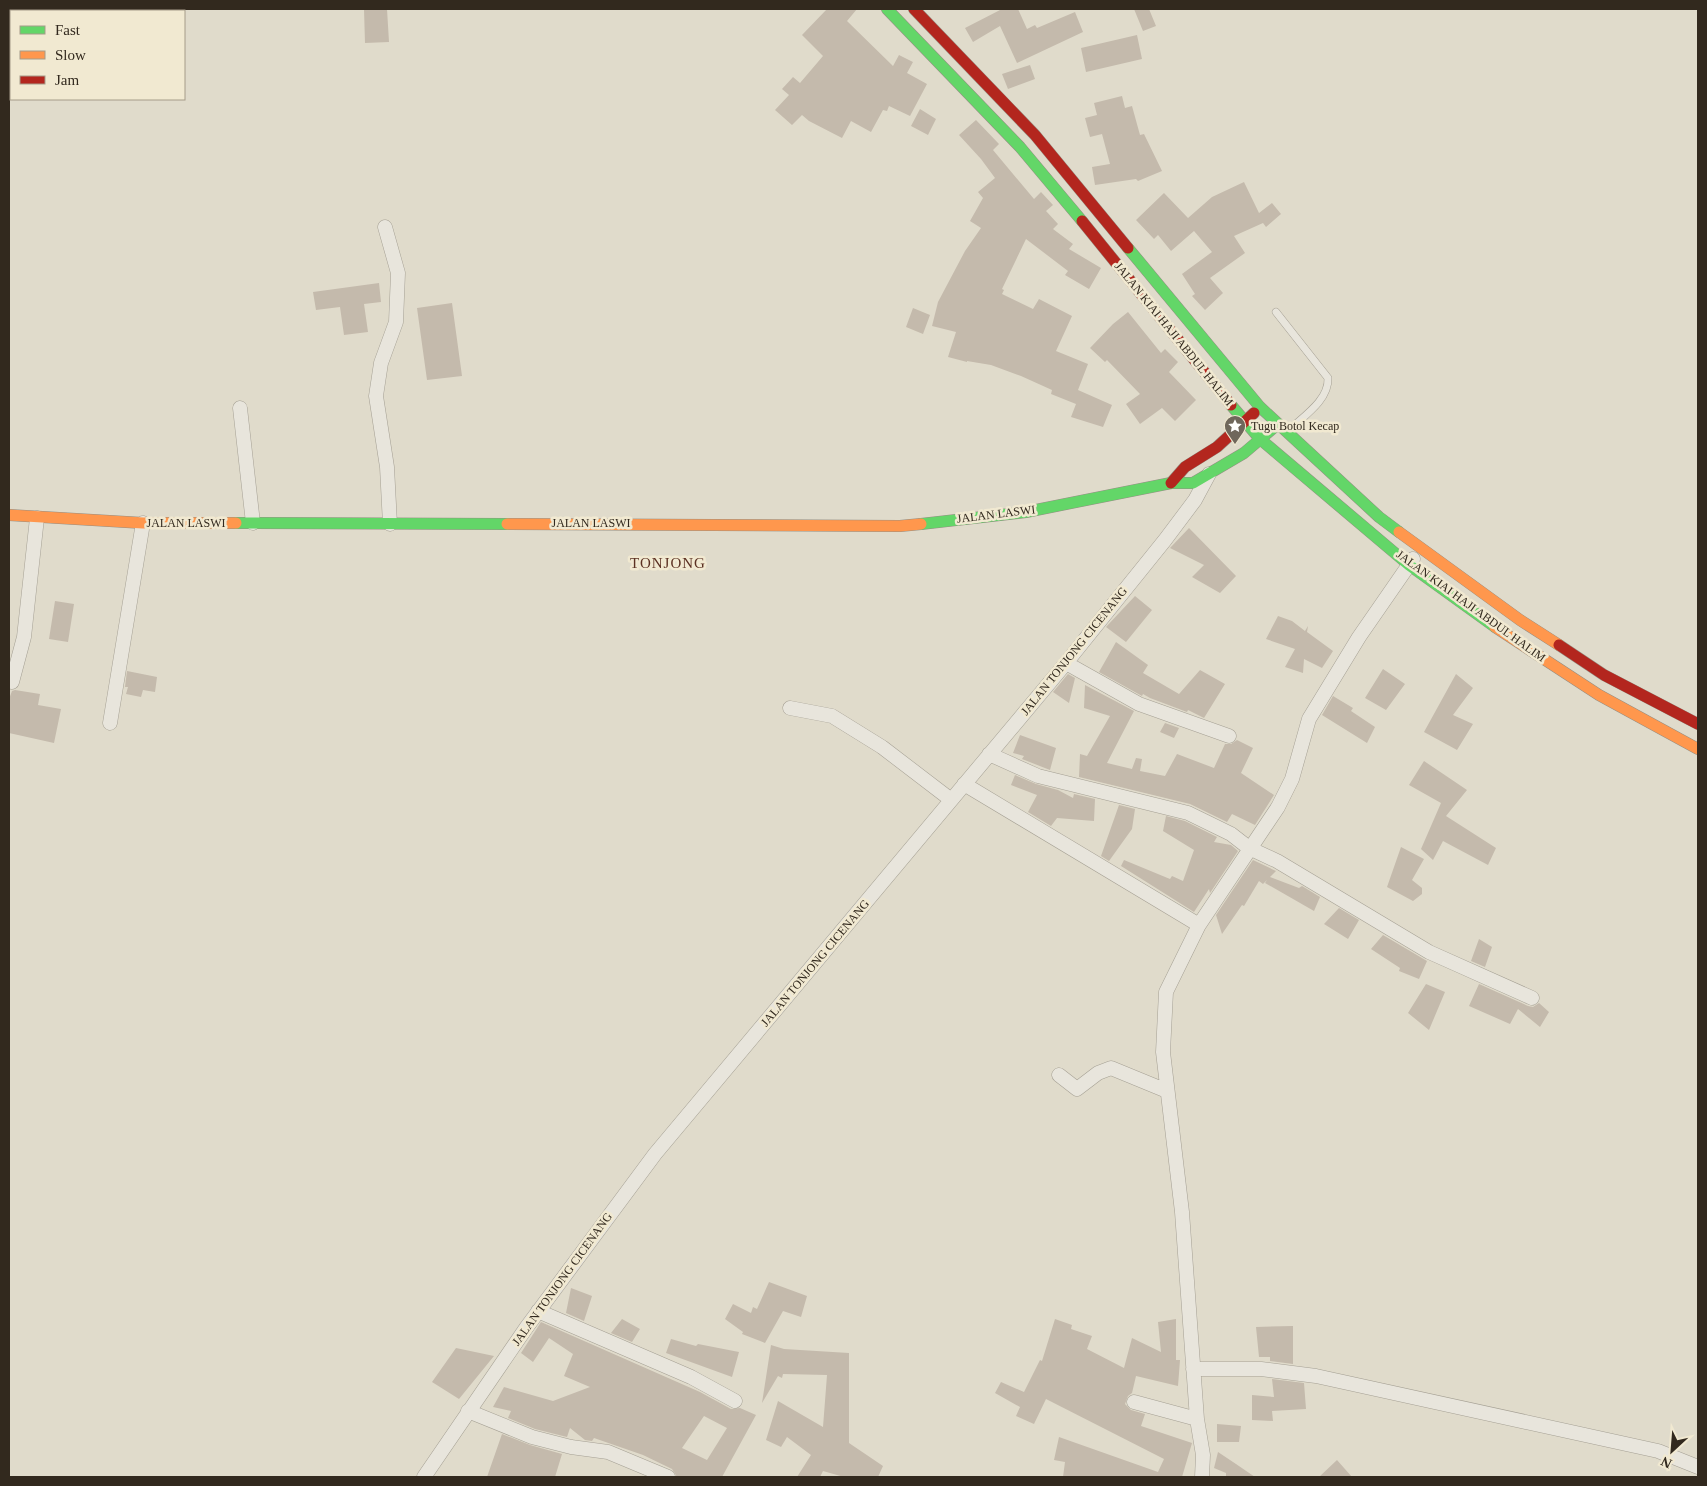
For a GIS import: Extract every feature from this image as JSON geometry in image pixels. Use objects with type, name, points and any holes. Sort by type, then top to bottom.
[{"type":"main road","name":"JALAN KIAI HAJI ABDUL HALIM","points":[[888,9],[1020,147],[1260,439],[1409,565],[1504,633],[1599,695],[1698,749]]},
{"type":"main road","name":"JALAN KIAI HAJI ABDUL HALIM","points":[[914,9],[1035,135],[1260,407],[1379,517],[1520,620],[1604,675],[1698,724]]},
{"type":"main road","points":[[1171,483],[1185,467],[1204,456],[1245,423],[1260,407]]},
{"type":"main road","name":"JALAN LASWI","points":[[9,515],[143,523],[606,523],[900,526],[1026,512],[1171,483],[1193,483],[1244,453],[1278,424]]},
{"type":"street","points":[[385,226],[398,274],[396,322],[381,363],[376,396],[387,467],[390,524]]},
{"type":"street","points":[[240,408],[253,523]]},
{"type":"street","points":[[1204,456],[1209,474]]},
{"type":"street","name":"JALAN TONJONG CICENANG","points":[[424,1477],[538,1310],[655,1154],[733,1063],[950,799],[1066,663],[1195,500],[1209,474]]},
{"type":"street","points":[[12,682],[24,637],[37,518]]},
{"type":"street","points":[[110,723],[143,523]]},
{"type":"street","points":[[1202,1477],[1203,1455],[1197,1419],[1182,1212],[1162,1052],[1166,992],[1199,925],[1278,807],[1292,779],[1309,719],[1359,637],[1421,548]]},
{"type":"street","points":[[1066,663],[1139,704],[1229,736]]},
{"type":"street","points":[[790,708],[832,716],[882,747],[950,799]]},
{"type":"street","points":[[989,754],[1038,776],[1188,813],[1232,834],[1249,848],[1277,861],[1429,952],[1532,998]]},
{"type":"street","points":[[964,784],[1199,925]]},
{"type":"street","points":[[1059,1075],[1077,1089],[1098,1073],[1111,1068],[1167,1090]]},
{"type":"street","points":[[538,1310],[593,1336],[691,1376],[735,1401]]},
{"type":"street","points":[[1193,1369],[1261,1369],[1316,1376],[1658,1451],[1698,1467]]},
{"type":"street","points":[[1134,1402],[1197,1419]]},
{"type":"street","points":[[468,1411],[532,1437],[571,1447],[608,1452],[668,1477]]},
{"type":"lane","points":[[1276,312],[1328,378],[1329,388],[1324,396],[1287,432]]},
{"type":"building","points":[[364,9],[387,9],[389,42],[365,43]]},
{"type":"building","points":[[827,9],[857,9],[847,21],[893,66],[899,55],[913,62],[907,73],[927,84],[910,116],[889,106],[887,111],[883,110],[871,132],[851,121],[842,138],[809,121],[802,115],[792,125],[775,110],[789,95],[782,89],[793,77],[800,83],[823,56],[802,35]]},
{"type":"building","points":[[1002,9],[1018,9],[1027,29],[1035,25],[1037,28],[1075,12],[1083,32],[1017,63],[1000,26],[973,42],[965,28]]},
{"type":"building","points":[[1134,9],[1149,9],[1156,26],[1143,31]]},
{"type":"building","points":[[1137,35],[1142,59],[1086,72],[1081,48]]},
{"type":"building","points":[[1030,65],[1035,79],[1008,89],[1002,74]]},
{"type":"building","points":[[1122,96],[1125,108],[1132,106],[1140,135],[1144,134],[1162,171],[1138,181],[1136,179],[1095,185],[1092,167],[1110,164],[1102,134],[1090,137],[1085,118],[1097,115],[1094,103]]},
{"type":"building","points":[[920,109],[936,119],[928,135],[911,126]]},
{"type":"building","points":[[976,120],[999,144],[993,150],[1034,199],[1041,192],[1053,205],[1046,211],[1058,224],[1053,229],[1073,244],[1069,249],[1101,268],[1089,289],[1065,275],[1068,271],[1026,239],[1002,289],[1004,290],[1002,294],[1033,309],[1039,299],[1072,316],[1056,351],[1088,364],[1078,390],[1112,405],[1103,427],[1071,417],[1076,404],[1051,394],[1052,390],[1021,376],[991,365],[948,357],[956,332],[932,326],[938,302],[965,251],[981,228],[970,221],[983,198],[978,192],[995,178],[959,135]]},
{"type":"building","points":[[1244,182],[1259,213],[1272,203],[1281,214],[1266,227],[1263,223],[1234,236],[1245,253],[1210,278],[1223,293],[1205,310],[1192,296],[1195,294],[1182,274],[1212,252],[1194,231],[1171,251],[1158,235],[1154,239],[1136,220],[1164,193],[1188,218],[1212,197]]},
{"type":"building","points":[[379,283],[381,302],[364,304],[368,332],[344,335],[340,307],[316,310],[313,292]]},
{"type":"building","points":[[452,303],[462,376],[427,380],[417,308]]},
{"type":"building","points":[[913,308],[930,315],[923,334],[906,327]]},
{"type":"building","points":[[1128,312],[1161,353],[1165,349],[1178,362],[1169,372],[1196,400],[1175,421],[1162,408],[1140,424],[1126,404],[1140,394],[1107,360],[1105,362],[1090,348],[1113,324]]},
{"type":"building","points":[[1189,528],[1236,576],[1220,593],[1192,577],[1204,565],[1170,548]]},
{"type":"building","points":[[1135,596],[1152,610],[1126,642],[1106,627]]},
{"type":"building","points":[[55,601],[74,604],[68,642],[49,639]]},
{"type":"building","points":[[1278,616],[1292,621],[1305,631],[1308,626],[1307,632],[1333,651],[1322,668],[1304,659],[1303,673],[1285,667],[1295,649],[1266,639]]},
{"type":"building","points":[[1116,642],[1148,665],[1143,673],[1179,694],[1200,670],[1225,684],[1204,718],[1188,710],[1187,712],[1143,694],[1142,696],[1099,672]]},
{"type":"building","points":[[1383,669],[1405,684],[1386,710],[1365,698]]},
{"type":"building","points":[[127,671],[157,677],[155,692],[143,690],[141,697],[126,694],[128,687],[125,687]]},
{"type":"building","points":[[1068,674],[1075,678],[1069,703],[1053,692]]},
{"type":"building","points":[[1456,674],[1473,688],[1453,715],[1473,724],[1457,750],[1424,732]]},
{"type":"building","points":[[1085,685],[1134,711],[1107,763],[1132,769],[1136,758],[1142,759],[1140,771],[1165,776],[1177,754],[1214,768],[1225,744],[1231,744],[1237,740],[1253,748],[1241,773],[1274,795],[1255,825],[1232,814],[1227,822],[1190,804],[1079,777],[1080,754],[1087,756],[1110,716],[1084,708]]},
{"type":"building","points":[[12,691],[40,694],[38,705],[61,709],[54,743],[9,733],[9,699]]},
{"type":"building","points":[[1333,696],[1353,708],[1351,711],[1375,727],[1367,743],[1322,715]]},
{"type":"building","points":[[1165,723],[1179,728],[1174,738],[1160,732]]},
{"type":"building","points":[[1020,735],[1056,748],[1050,770],[1022,759],[1024,756],[1013,753]]},
{"type":"building","points":[[1424,761],[1467,790],[1446,816],[1496,848],[1488,865],[1443,841],[1433,860],[1421,849],[1441,803],[1409,785]]},
{"type":"building","points":[[1015,775],[1036,784],[1058,790],[1073,798],[1074,794],[1095,799],[1094,821],[1057,818],[1051,826],[1028,812],[1037,795],[1011,785]]},
{"type":"building","points":[[1119,805],[1135,809],[1132,829],[1109,861],[1101,856]]},
{"type":"building","points":[[1166,816],[1185,821],[1217,837],[1214,842],[1231,845],[1238,851],[1210,893],[1209,889],[1194,912],[1121,866],[1124,860],[1170,879],[1172,876],[1183,881],[1194,850],[1163,831]]},
{"type":"building","points":[[1401,847],[1424,859],[1412,880],[1422,888],[1422,894],[1413,901],[1387,887]]},
{"type":"building","points":[[1253,860],[1276,871],[1270,877],[1299,888],[1302,886],[1320,897],[1314,911],[1265,883],[1267,880],[1263,884],[1259,881],[1244,906],[1242,905],[1222,934],[1216,915]]},
{"type":"building","points":[[1339,908],[1359,920],[1348,939],[1324,924]]},
{"type":"building","points":[[1383,935],[1427,961],[1419,979],[1399,971],[1400,968],[1371,949]]},
{"type":"building","points":[[1479,939],[1492,947],[1485,967],[1471,961]]},
{"type":"building","points":[[1426,984],[1445,992],[1429,1030],[1408,1013]]},
{"type":"building","points":[[1479,984],[1528,1006],[1533,1007],[1539,1003],[1549,1012],[1540,1027],[1518,1009],[1510,1024],[1469,1006]]},
{"type":"building","points":[[769,1282],[807,1296],[801,1317],[783,1311],[765,1343],[742,1334],[743,1332],[725,1319],[733,1304],[751,1313],[753,1307],[757,1309]]},
{"type":"building","points":[[571,1288],[592,1296],[584,1321],[566,1313]]},
{"type":"building","points":[[622,1319],[640,1329],[632,1342],[611,1333]]},
{"type":"building","points":[[1055,1319],[1072,1325],[1071,1329],[1092,1336],[1087,1349],[1124,1368],[1132,1338],[1161,1352],[1158,1322],[1176,1319],[1176,1360],[1180,1360],[1178,1386],[1136,1376],[1132,1393],[1128,1396],[1125,1404],[1131,1410],[1145,1414],[1141,1426],[1192,1443],[1182,1477],[1063,1477],[1065,1462],[1054,1460],[1059,1437],[1158,1472],[1164,1459],[1046,1399],[1034,1424],[1016,1416],[1020,1407],[995,1393],[1001,1382],[1024,1392],[1040,1360],[1042,1361]]},
{"type":"building","points":[[541,1322],[700,1392],[731,1409],[740,1408],[756,1415],[722,1477],[677,1477],[672,1469],[643,1455],[594,1438],[592,1441],[585,1440],[570,1428],[567,1437],[535,1429],[508,1418],[511,1411],[493,1407],[504,1387],[553,1401],[590,1387],[564,1376],[573,1354],[549,1338],[533,1362],[521,1353]],"holes":[[[704,1416],[727,1428],[707,1460],[682,1448]]]},
{"type":"building","points":[[1293,1326],[1293,1364],[1270,1361],[1270,1357],[1259,1357],[1256,1327]]},
{"type":"building","points":[[671,1339],[696,1346],[698,1344],[739,1352],[732,1377],[666,1353]]},
{"type":"building","points":[[771,1345],[784,1349],[849,1353],[849,1443],[883,1466],[878,1477],[844,1477],[823,1471],[820,1477],[797,1477],[811,1455],[787,1437],[781,1447],[766,1440],[778,1401],[823,1427],[827,1375],[783,1374],[782,1378],[778,1376],[762,1403]]},
{"type":"building","points":[[456,1348],[494,1356],[459,1399],[432,1382]]},
{"type":"building","points":[[1272,1379],[1304,1383],[1306,1409],[1272,1411],[1273,1421],[1252,1420],[1252,1395],[1274,1397]]},
{"type":"building","points":[[1217,1424],[1241,1426],[1239,1442],[1217,1442]]},
{"type":"building","points":[[502,1434],[530,1445],[562,1454],[555,1477],[487,1477]]},
{"type":"building","points":[[1218,1452],[1255,1477],[1226,1477],[1226,1473],[1214,1468]]},
{"type":"building","points":[[1337,1460],[1352,1477],[1319,1477]]},
{"type":"traffic: fast","points":[[887,9],[1020,147],[1082,221]]},
{"type":"traffic: fast","points":[[1128,248],[1260,407],[1379,517],[1399,532]]},
{"type":"traffic: fast","points":[[1231,405],[1260,439],[1409,565],[1495,627]]},
{"type":"traffic: fast","points":[[921,524],[1026,512],[1171,483],[1193,483],[1244,453],[1278,424]]},
{"type":"traffic: fast","points":[[236,523],[507,524]]},
{"type":"traffic: slow","points":[[9,515],[143,523],[236,523]]},
{"type":"traffic: slow","points":[[507,524],[900,526],[921,524]]},
{"type":"traffic: slow","points":[[1399,532],[1520,620],[1559,645]]},
{"type":"traffic: slow","points":[[1495,627],[1599,695],[1698,749]]},
{"type":"traffic: jam","points":[[914,9],[1035,135],[1128,248]]},
{"type":"traffic: jam","points":[[1082,221],[1231,405]]},
{"type":"traffic: jam","points":[[1171,483],[1185,467],[1217,447],[1254,413]]},
{"type":"traffic: jam","points":[[1559,645],[1604,675],[1698,724]]},
{"type":"place","name":"Tugu Botol Kecap","points":[[1235,445]]},
{"type":"district","name":"TONJONG","points":[[668,563]]}]
